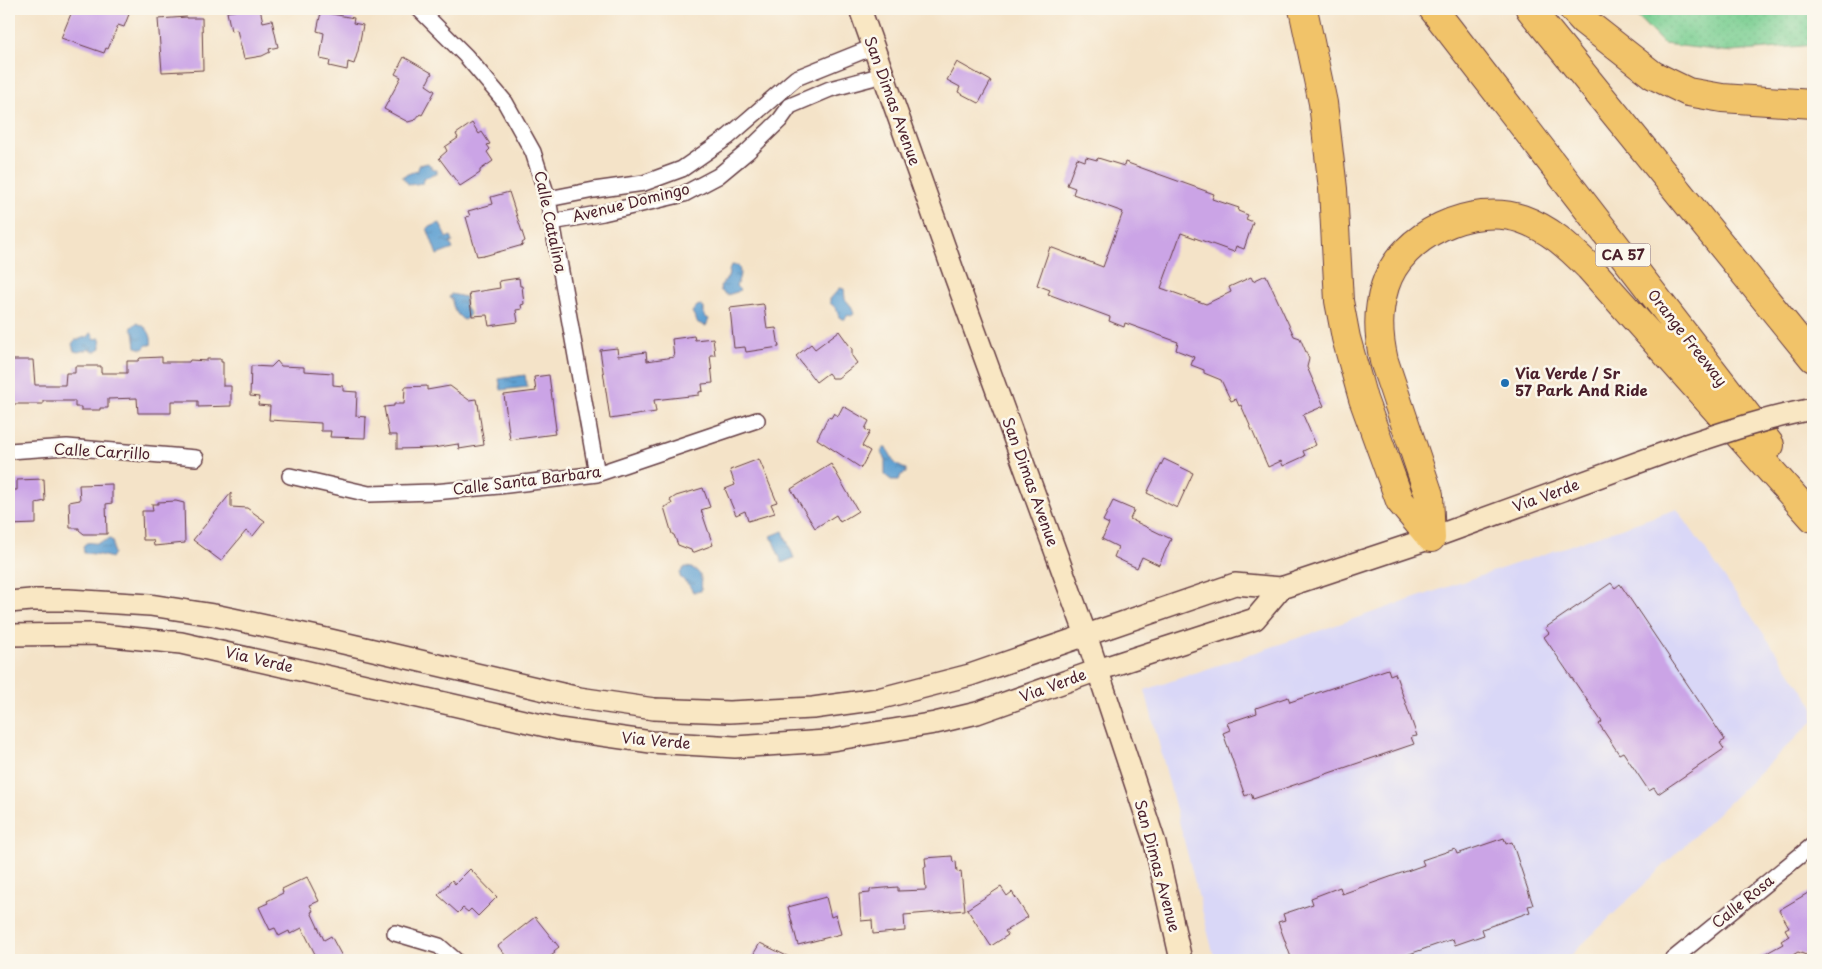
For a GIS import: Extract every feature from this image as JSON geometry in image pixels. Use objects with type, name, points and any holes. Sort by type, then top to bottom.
[{"type":"highway","points":[[1303,9],[1323,103],[1333,189],[1339,301],[1346,338],[1363,399],[1400,500],[1431,538]]},
{"type":"highway","name":"Orange Freeway","points":[[1433,9],[1813,501]]},
{"type":"highway","points":[[1530,9],[1813,358]]},
{"type":"highway","points":[[1573,9],[1584,21],[1652,75],[1688,92],[1722,98],[1813,104]]},
{"type":"highway","points":[[1431,538],[1429,495],[1384,361],[1379,338],[1379,313],[1385,284],[1398,262],[1414,244],[1436,229],[1462,218],[1493,214],[1520,219],[1546,229],[1564,241],[1589,266],[1813,518]]},
{"type":"main road","name":"San Dimas Avenue","points":[[860,9],[1098,670],[1155,843],[1181,960]]},
{"type":"main road","name":"Via Verde","points":[[9,602],[68,600],[150,604],[214,615],[322,638],[579,698],[654,708],[730,712],[813,708],[878,699],[970,675],[1235,584],[1281,588],[1431,538],[1724,432],[1813,409]]},
{"type":"main road","name":"Via Verde","points":[[9,635],[92,634],[181,643],[558,729],[651,742],[735,746],[826,741],[935,723],[977,713],[1098,670],[1255,619],[1281,588]]},
{"type":"street","name":"Calle Catalina","points":[[419,9],[466,56],[505,102],[533,152],[548,199],[597,474]]},
{"type":"street","name":"Avenue Domingo","points":[[548,199],[644,183],[682,169],[728,137],[796,78],[873,47]]},
{"type":"street","name":"Avenue Domingo","points":[[552,222],[603,213],[684,194],[718,176],[747,152],[780,120],[790,106],[830,90],[883,75]]},
{"type":"street","points":[[781,91],[790,106]]},
{"type":"street","name":"Calle Santa Barbara","points":[[290,476],[369,494],[434,492],[499,486],[597,474],[757,420]]},
{"type":"street","name":"Calle Carrillo","points":[[9,452],[68,447],[196,458]]},
{"type":"street","name":"Calle Rosa","points":[[1672,960],[1813,845]]},
{"type":"street","points":[[395,933],[439,946],[455,960]]},
{"type":"shaded area","points":[[1677,509],[1813,705],[1813,721],[1566,960],[1215,960],[1145,690]]},
{"type":"green space","points":[[1630,9],[1813,9],[1813,45],[1732,52],[1664,44]]},
{"type":"water","points":[[428,163],[434,170],[437,170],[437,174],[423,178],[423,183],[409,185],[403,178],[403,176],[418,170],[419,165]]},
{"type":"water","points":[[440,223],[446,238],[451,236],[453,242],[450,243],[453,249],[437,255],[427,228]]},
{"type":"water","points":[[732,265],[738,266],[740,271],[736,286],[740,290],[727,295],[721,291],[720,286],[728,277]]},
{"type":"water","points":[[840,288],[844,289],[845,299],[851,306],[854,314],[848,315],[845,319],[839,317],[836,308],[830,303],[830,299]]},
{"type":"water","points":[[451,294],[465,297],[465,307],[470,314],[464,320],[455,311],[452,299],[449,298]]},
{"type":"water","points":[[700,305],[704,308],[704,316],[709,319],[706,326],[698,323],[692,312]]},
{"type":"water","points":[[136,323],[146,328],[151,338],[151,345],[147,345],[143,349],[136,347],[134,332],[131,328]]},
{"type":"water","points":[[91,333],[94,339],[100,338],[101,348],[94,352],[90,349],[74,351],[72,344],[75,340],[88,337]]},
{"type":"water","points":[[525,375],[527,387],[501,390],[499,379]]},
{"type":"water","points":[[886,448],[895,463],[906,469],[906,473],[901,475],[899,480],[891,480],[885,475],[885,458],[881,452]]},
{"type":"water","points":[[783,531],[794,558],[782,563],[771,536]]},
{"type":"water","points":[[110,539],[113,541],[114,553],[111,558],[84,553],[83,546],[86,543],[98,543]]},
{"type":"water","points":[[685,567],[694,569],[699,574],[701,578],[701,591],[693,592],[689,585],[680,577],[680,573]]},
{"type":"building","points":[[73,9],[131,9],[124,27],[118,25],[108,49],[106,48],[104,53],[61,38]]},
{"type":"building","points":[[260,9],[263,22],[272,20],[278,47],[269,49],[270,52],[262,56],[244,59],[237,30],[231,31],[227,12]]},
{"type":"building","points":[[321,12],[354,18],[353,23],[363,25],[354,64],[348,62],[347,70],[329,66],[330,61],[320,59],[324,33],[317,31]]},
{"type":"building","points":[[202,18],[203,70],[162,72],[158,19]]},
{"type":"building","points":[[404,57],[432,73],[426,85],[435,91],[422,115],[420,114],[415,120],[408,122],[384,109],[401,77],[395,74]]},
{"type":"building","points":[[957,62],[991,81],[979,103],[958,92],[960,87],[947,80]]},
{"type":"building","points":[[472,123],[479,134],[482,132],[490,144],[487,145],[490,149],[487,152],[493,161],[480,170],[480,173],[460,186],[439,158],[447,151],[445,147],[458,138],[456,134]]},
{"type":"building","points":[[1086,157],[1097,160],[1098,158],[1124,166],[1125,162],[1214,194],[1212,199],[1239,208],[1238,211],[1248,215],[1246,219],[1253,222],[1244,249],[1236,246],[1234,252],[1181,233],[1161,288],[1206,304],[1231,292],[1229,287],[1251,277],[1253,281],[1266,275],[1294,336],[1300,338],[1309,359],[1307,367],[1324,406],[1303,415],[1316,445],[1303,451],[1305,456],[1283,466],[1281,461],[1268,467],[1241,405],[1239,406],[1236,399],[1231,401],[1221,380],[1191,365],[1194,357],[1176,350],[1178,342],[1125,323],[1124,327],[1109,321],[1110,317],[1048,294],[1050,290],[1037,285],[1050,247],[1103,267],[1123,212],[1073,194],[1075,188],[1067,185],[1077,158],[1085,161]]},
{"type":"building","points":[[509,192],[525,241],[522,243],[523,245],[484,256],[477,256],[466,217],[470,216],[468,211],[493,204],[491,197]]},
{"type":"building","points":[[519,278],[524,304],[521,305],[522,309],[516,310],[518,322],[489,326],[487,315],[472,316],[469,293],[500,288],[499,281]]},
{"type":"building","points":[[763,304],[767,329],[776,328],[779,347],[746,352],[745,347],[734,348],[730,308]]},
{"type":"building","points":[[839,331],[852,349],[852,356],[857,363],[838,378],[832,378],[828,373],[816,382],[796,356],[811,344],[815,349]]},
{"type":"building","points":[[694,336],[695,340],[713,338],[715,355],[710,355],[713,383],[702,384],[703,391],[699,392],[699,395],[654,400],[656,412],[610,419],[600,350],[617,348],[618,356],[646,352],[647,361],[674,357],[672,339]]},
{"type":"building","points":[[162,357],[162,362],[221,359],[221,362],[223,362],[223,386],[231,386],[231,406],[198,407],[198,401],[171,401],[171,413],[138,413],[137,398],[108,399],[108,408],[100,408],[100,410],[81,410],[81,407],[75,407],[75,401],[43,401],[43,404],[9,404],[9,360],[33,360],[35,385],[65,385],[66,373],[75,373],[75,366],[101,366],[101,373],[127,373],[127,361],[138,361],[140,358]]},
{"type":"building","points":[[277,361],[281,366],[304,367],[304,371],[333,373],[333,385],[343,386],[343,391],[357,392],[356,416],[366,417],[365,438],[330,437],[331,431],[321,431],[321,423],[269,420],[270,406],[258,405],[259,397],[250,396],[251,366],[271,367]]},
{"type":"building","points":[[549,375],[556,429],[554,430],[555,434],[510,440],[504,395],[536,391],[534,377]]},
{"type":"building","points":[[427,386],[427,390],[450,386],[469,400],[476,399],[484,445],[459,449],[458,444],[433,448],[397,449],[397,435],[389,435],[384,407],[404,404],[405,387]]},
{"type":"building","points":[[843,406],[869,421],[865,429],[870,432],[862,446],[870,451],[861,468],[817,439],[828,417],[831,418],[834,413],[838,416]]},
{"type":"building","points":[[759,459],[777,502],[771,504],[775,513],[748,521],[745,511],[736,515],[725,489],[735,485],[730,470]]},
{"type":"building","points":[[1164,459],[1193,473],[1177,508],[1147,493]]},
{"type":"building","points":[[831,464],[858,511],[840,522],[836,515],[815,528],[791,489]]},
{"type":"building","points":[[44,479],[45,501],[36,503],[36,524],[9,525],[9,490],[17,490],[17,480]]},
{"type":"building","points":[[112,484],[112,503],[106,504],[107,534],[84,534],[79,528],[70,528],[69,502],[80,500],[79,485]]},
{"type":"building","points":[[703,488],[710,507],[701,510],[713,545],[692,553],[691,550],[678,545],[672,534],[664,507],[672,504],[670,500],[676,496]]},
{"type":"building","points":[[231,493],[231,507],[247,508],[265,521],[253,536],[246,531],[221,561],[193,540]]},
{"type":"building","points":[[176,501],[184,503],[185,543],[154,546],[153,540],[143,540],[142,511],[153,511],[152,504],[158,504],[158,502]]},
{"type":"building","points":[[1113,501],[1134,510],[1130,519],[1171,539],[1159,565],[1142,557],[1137,568],[1114,557],[1118,547],[1102,539],[1109,524],[1103,521]]},
{"type":"building","points":[[1611,583],[1615,588],[1620,584],[1725,740],[1720,743],[1724,749],[1658,794],[1654,788],[1649,791],[1623,752],[1619,754],[1599,724],[1602,722],[1544,637],[1549,633],[1545,628]]},
{"type":"building","points":[[1388,669],[1390,675],[1395,673],[1417,736],[1411,737],[1414,744],[1253,799],[1251,793],[1245,796],[1223,733],[1230,730],[1227,723],[1257,713],[1256,708],[1288,697],[1290,702]]},
{"type":"building","points":[[1504,838],[1506,844],[1512,842],[1533,905],[1528,906],[1530,912],[1482,929],[1484,935],[1455,945],[1453,939],[1392,960],[1292,960],[1278,922],[1285,920],[1283,914],[1313,904],[1311,898],[1340,887],[1342,894],[1424,865],[1422,860],[1455,849],[1457,854]]},
{"type":"building","points":[[952,856],[953,862],[956,861],[957,872],[961,871],[965,910],[904,915],[905,931],[873,934],[872,920],[861,921],[859,894],[870,893],[872,889],[898,887],[898,891],[926,890],[925,858]]},
{"type":"building","points":[[470,869],[497,897],[478,916],[471,909],[468,912],[463,908],[458,913],[438,895],[452,880],[455,884]]},
{"type":"building","points":[[307,877],[319,901],[310,905],[313,911],[311,912],[324,940],[331,936],[344,960],[318,960],[302,928],[290,934],[289,931],[279,936],[275,928],[270,930],[259,907],[283,893],[282,889]]},
{"type":"building","points":[[1001,887],[1007,896],[1012,892],[1028,917],[1005,931],[1008,935],[991,946],[967,909]]},
{"type":"building","points":[[1813,890],[1813,951],[1806,955],[1798,952],[1784,960],[1754,960],[1783,944],[1781,941],[1789,936],[1785,929],[1789,927],[1779,910]]},
{"type":"building","points":[[826,897],[831,917],[836,915],[841,934],[798,945],[788,907]]},
{"type":"building","points":[[535,917],[559,947],[554,951],[555,953],[545,960],[509,960],[498,946]]},
{"type":"building","points":[[760,943],[795,960],[750,960]]},
{"type":"place","name":"Via Verde / Sr 57 Park And Ride","points":[[1505,383]]}]
